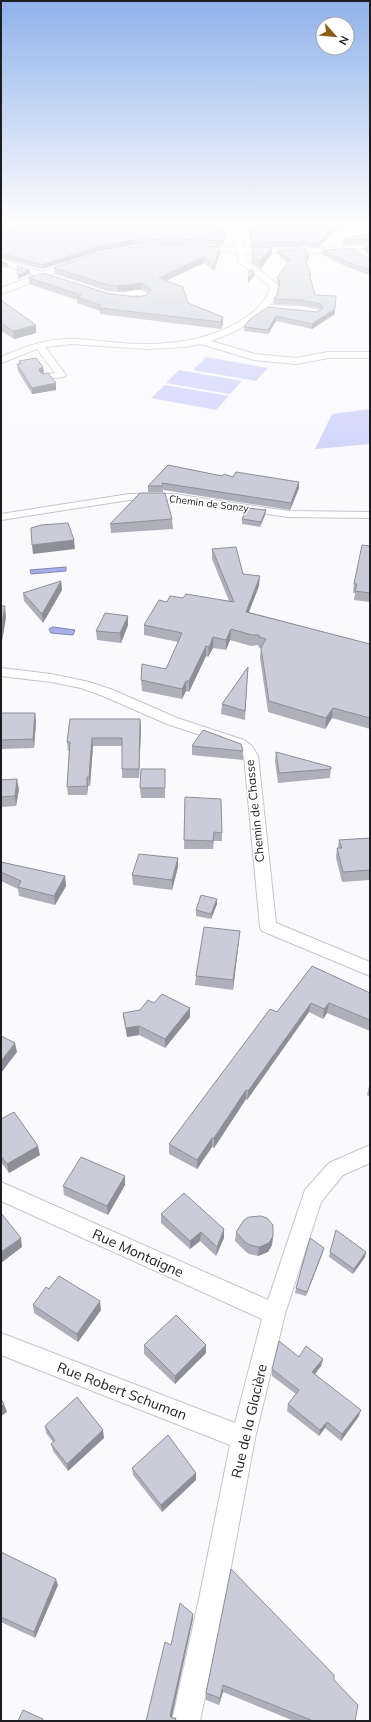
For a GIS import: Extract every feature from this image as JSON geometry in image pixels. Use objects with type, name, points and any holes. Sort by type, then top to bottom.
[{"type":"street","points":[[1,360],[28,348],[60,341],[134,347],[174,346],[202,341],[240,326],[264,307],[267,302]]},
{"type":"street","points":[[264,307],[299,309],[317,312]]},
{"type":"street","points":[[202,341],[254,357],[296,361],[328,355],[370,355]]},
{"type":"street","points":[[39,345],[61,375],[46,377]]},
{"type":"street","name":"Chemin de Sanzy","points":[[1,517],[128,497],[174,497],[288,514],[370,515]]},
{"type":"street","name":"Chemin de Chasse","points":[[1,672],[51,678],[84,685],[108,693],[172,721],[239,743],[247,749],[251,756],[268,927],[370,969]]},
{"type":"street","name":"Rue de la Glacière","points":[[186,1721],[212,1599],[243,1438],[274,1314],[312,1197],[336,1170],[370,1154]]},
{"type":"street","name":"Rue Montaigne","points":[[1,1191],[274,1314]]},
{"type":"street","name":"Rue Robert Schuman","points":[[1,1344],[243,1438]]},
{"type":"shaded area","points":[[206,357],[268,368],[256,381],[193,370]]},
{"type":"shaded area","points":[[179,370],[242,381],[230,394],[166,383]]},
{"type":"shaded area","points":[[165,385],[229,396],[216,410],[151,398]]},
{"type":"shaded area","points":[[370,409],[370,444],[315,449],[332,414]]},
{"type":"shaded area","points":[[66,567],[66,571],[31,574],[30,570]]},
{"type":"shaded area","points":[[53,627],[75,630],[73,635],[51,633],[49,629]]},
{"type":"building","points":[[1,302],[4,302],[36,325],[13,331],[1,323]]},
{"type":"building","points":[[92,302],[188,302],[223,317],[221,322],[100,308],[100,305]]},
{"type":"building","points":[[312,302],[336,302],[335,309],[312,324],[276,316],[268,330],[244,327],[249,320],[268,307],[317,312],[323,308],[321,304]]},
{"type":"building","points":[[36,358],[43,367],[39,369],[39,371],[43,374],[48,373],[56,383],[32,388],[17,364],[21,364],[19,361]]},
{"type":"building","points":[[168,465],[222,476],[224,474],[233,477],[236,472],[299,482],[291,503],[162,483],[163,486],[148,486]]},
{"type":"building","points":[[140,493],[165,493],[172,519],[110,524]]},
{"type":"building","points":[[247,508],[266,510],[261,522],[242,519]]},
{"type":"building","points":[[68,523],[74,540],[32,545],[31,528],[41,525]]},
{"type":"building","points":[[362,545],[370,546],[370,593],[355,591],[357,584],[354,584]]},
{"type":"building","points":[[236,547],[243,574],[260,576],[246,612],[370,644],[370,718],[333,708],[326,718],[269,701],[261,648],[266,639],[259,637],[259,635],[252,635],[231,629],[226,640],[213,637],[209,647],[206,646],[189,681],[186,681],[182,689],[141,680],[142,664],[166,669],[182,633],[144,625],[159,600],[167,602],[170,596],[183,598],[186,594],[234,602],[212,549]]},
{"type":"building","points":[[61,581],[42,614],[23,593]]},
{"type":"building","points":[[1,606],[5,606],[1,627]]},
{"type":"building","points":[[105,613],[128,616],[120,633],[96,631]]},
{"type":"building","points":[[248,667],[245,711],[222,704]]},
{"type":"building","points":[[1,713],[35,713],[33,739],[1,740]]},
{"type":"building","points":[[70,719],[140,719],[139,769],[122,769],[122,738],[92,738],[87,786],[67,787],[70,742],[67,742]]},
{"type":"building","points":[[203,730],[241,744],[243,751],[192,746]]},
{"type":"building","points":[[276,752],[331,767],[331,769],[279,773]]},
{"type":"building","points":[[141,769],[165,769],[165,788],[140,788]]},
{"type":"building","points":[[17,779],[15,796],[1,797],[1,780]]},
{"type":"building","points":[[185,797],[221,799],[222,833],[214,832],[213,841],[184,840]]},
{"type":"building","points":[[370,838],[370,870],[343,872],[337,848],[342,848],[339,840]]},
{"type":"building","points":[[139,854],[178,858],[172,880],[132,875]]},
{"type":"building","points":[[1,862],[65,876],[54,896],[18,887],[21,881],[1,872]]},
{"type":"building","points":[[201,895],[217,899],[211,914],[196,910]]},
{"type":"building","points":[[204,927],[240,931],[233,980],[196,976]]},
{"type":"building","points":[[312,966],[370,993],[370,1020],[329,1003],[324,1009],[311,1003],[248,1091],[246,1090],[214,1138],[212,1138],[197,1160],[169,1144],[270,1009],[277,1012]]},
{"type":"building","points":[[162,994],[190,1008],[165,1039],[139,1026],[126,1028],[123,1013],[140,1010],[148,1000],[154,1003]]},
{"type":"building","points":[[1,1036],[15,1043],[1,1061]]},
{"type":"building","points":[[14,1112],[38,1146],[7,1164],[1,1156],[1,1119]]},
{"type":"building","points":[[81,1157],[125,1176],[107,1206],[63,1186]]},
{"type":"building","points":[[184,1193],[224,1229],[217,1247],[201,1232],[190,1241],[161,1214]]},
{"type":"building","points":[[1,1213],[21,1238],[1,1252]]},
{"type":"building","points":[[261,1216],[267,1218],[273,1225],[273,1236],[269,1243],[259,1247],[245,1242],[236,1232],[244,1220],[249,1217]]},
{"type":"building","points":[[336,1230],[366,1252],[354,1269],[330,1252]]},
{"type":"building","points":[[310,1238],[324,1248],[307,1292],[296,1288]]},
{"type":"building","points":[[59,1276],[100,1301],[77,1334],[33,1305],[46,1287],[49,1289]]},
{"type":"building","points":[[176,1315],[206,1345],[175,1376],[144,1345]]},
{"type":"building","points":[[279,1341],[299,1357],[306,1346],[323,1359],[312,1372],[361,1410],[342,1434],[327,1422],[320,1430],[288,1404],[299,1390],[272,1369]]},
{"type":"building","points":[[77,1397],[103,1430],[67,1464],[51,1444],[55,1441],[45,1426]]},
{"type":"building","points":[[1,1399],[4,1404],[1,1407]]},
{"type":"building","points":[[168,1435],[196,1473],[161,1505],[132,1468]]},
{"type":"building","points":[[1,1552],[56,1579],[34,1632],[1,1617]]},
{"type":"building","points":[[231,1569],[334,1675],[334,1680],[358,1705],[355,1721],[311,1721],[223,1685],[220,1698],[206,1693]]},
{"type":"building","points":[[180,1603],[193,1614],[170,1716],[172,1718],[176,1718],[175,1721],[146,1721],[165,1642],[171,1645]]},
{"type":"building","points":[[23,1710],[43,1719],[42,1721],[18,1721]]}]
